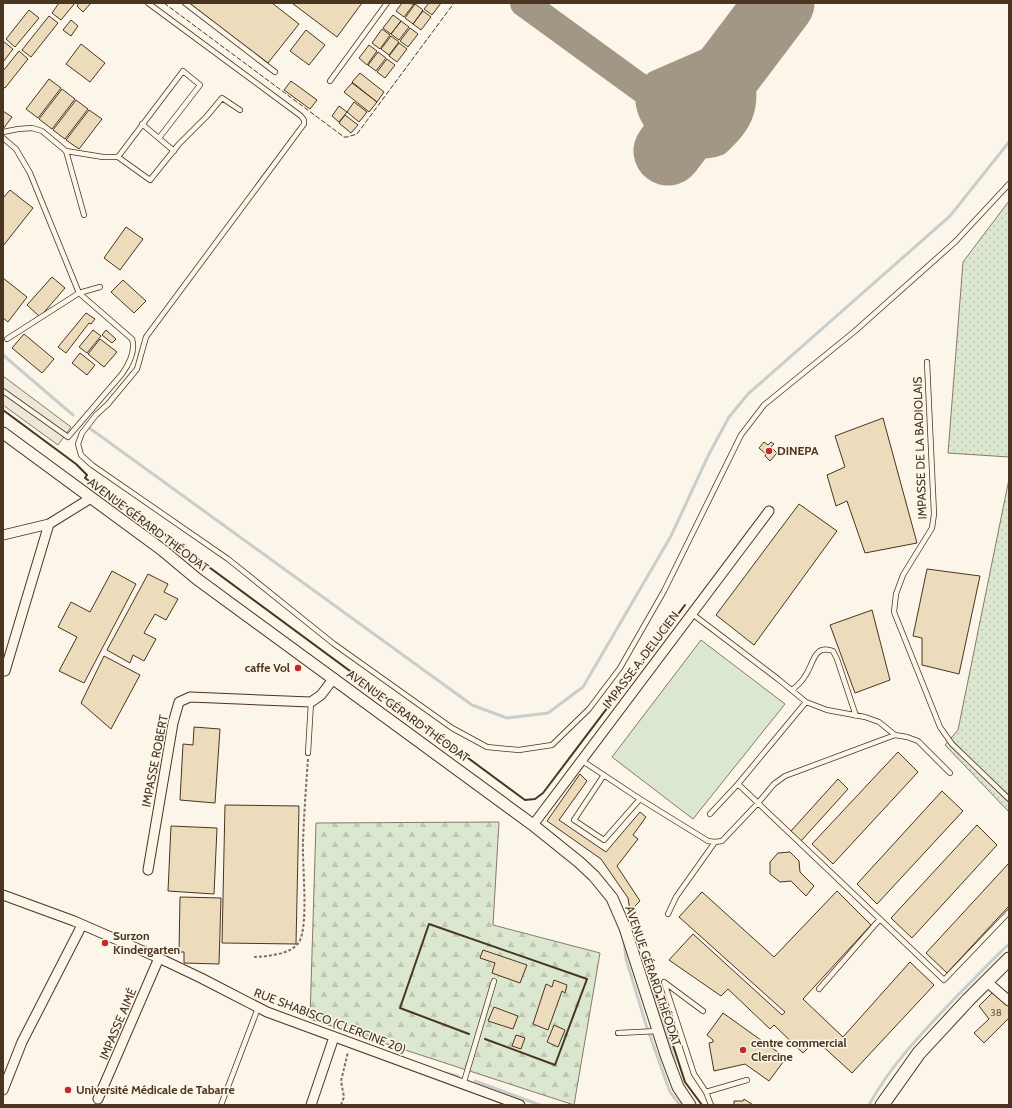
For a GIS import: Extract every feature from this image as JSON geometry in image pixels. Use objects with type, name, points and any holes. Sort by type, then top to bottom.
[{"type":"main road","points":[[882,1105],[919,1053],[986,981],[1009,959]]},
{"type":"street","name":"AVENUE GÉRARD THÉODAT","points":[[3,433],[161,549],[198,579],[533,824],[594,876],[612,898],[625,928],[658,1031],[678,1087],[690,1105]]},
{"type":"street","points":[[3,535],[49,524],[91,498]]},
{"type":"street","name":"IMPASSE A. DELUCIEN","points":[[533,824],[769,511]]},
{"type":"street","points":[[5,671],[49,524]]},
{"type":"street","points":[[311,702],[321,695],[334,678]]},
{"type":"street","name":"IMPASSE ROBERT","points":[[148,870],[173,723],[180,702],[190,696],[311,702]]},
{"type":"street","name":"RUE SHABISCO (CLERCINE 20)","points":[[3,895],[82,925],[159,958],[258,1008],[520,1105]]},
{"type":"street","points":[[3,1090],[22,1042],[82,925]]},
{"type":"street","name":"IMPASSE AIMÉ","points":[[98,1099],[159,958]]},
{"type":"street","points":[[986,981],[1009,1001]]},
{"type":"street","points":[[311,1105],[334,1037]]},
{"type":"lane","points":[[148,3],[301,116],[304,120],[304,124],[146,337],[137,369],[82,433],[78,444],[81,455],[92,465],[228,559],[334,644],[452,728],[487,747],[519,750],[552,744],[589,709],[620,668],[664,591],[741,435],[764,405],[855,331],[955,242],[1009,184]]},
{"type":"lane","points":[[184,3],[275,72]]},
{"type":"lane","points":[[330,81],[387,3]]},
{"type":"lane","points":[[118,157],[183,71],[200,85],[159,138]]},
{"type":"lane","points":[[3,132],[32,128],[42,132],[66,151],[103,157],[118,157],[150,180],[222,98],[240,110]]},
{"type":"lane","points":[[142,124],[174,151]]},
{"type":"lane","points":[[3,138],[16,149],[30,173],[79,293],[132,339],[133,344],[128,366],[68,437],[3,391]]},
{"type":"lane","points":[[66,151],[84,215]]},
{"type":"lane","points":[[7,339],[79,293],[100,287]]},
{"type":"lane","name":"IMPASSE DE LA BADIOLAIS","points":[[927,362],[934,514],[932,528],[903,575],[896,594],[894,612],[940,727],[952,744],[1009,799]]},
{"type":"lane","points":[[691,614],[806,702],[827,710],[879,722],[895,735]]},
{"type":"lane","points":[[792,690],[804,678],[816,654],[820,650],[826,648],[833,651],[837,659],[856,716]]},
{"type":"lane","points":[[308,752],[311,702]]},
{"type":"lane","points":[[710,814],[738,784],[806,702]]},
{"type":"lane","points":[[581,760],[702,838],[715,842],[722,841],[774,784],[785,776],[895,735],[908,737],[918,741],[950,773]]},
{"type":"lane","points":[[604,775],[574,820],[604,840],[640,799]]},
{"type":"lane","points":[[738,784],[944,980],[1009,912]]},
{"type":"lane","points":[[668,914],[676,896],[715,842]]},
{"type":"lane","points":[[819,989],[880,919]]},
{"type":"lane","points":[[464,1085],[494,981]]},
{"type":"lane","points":[[704,1011],[664,982],[694,1074],[706,1092],[711,1105]]},
{"type":"lane","points":[[221,1105],[258,1008]]},
{"type":"lane","points":[[618,1033],[658,1031]]},
{"type":"lane","points":[[706,1092],[747,1080]]},
{"type":"path","points":[[254,957],[275,955],[289,950],[298,943],[304,928],[303,842],[308,752]]},
{"type":"path","points":[[341,1105],[344,1097],[341,1081],[350,1043]]},
{"type":"green space","points":[[1009,201],[1009,457],[948,453],[963,262]]},
{"type":"green space","points":[[1009,479],[1009,812],[945,745],[958,730]]},
{"type":"green space","points":[[701,640],[785,704],[693,819],[612,757]]},
{"type":"green space","points":[[499,822],[493,925],[600,953],[574,1105],[310,1019],[316,823]]},
{"type":"shaded area","points":[[3,376],[71,427],[58,445],[3,405]]},
{"type":"building","points":[[59,3],[75,3],[61,20],[52,13]]},
{"type":"building","points":[[79,3],[91,3],[83,12],[77,6]]},
{"type":"building","points":[[189,3],[272,3],[299,24],[268,63]]},
{"type":"building","points":[[292,3],[362,3],[337,37]]},
{"type":"building","points":[[402,3],[414,4],[404,17],[396,11]]},
{"type":"building","points":[[429,3],[441,3],[432,15],[424,9]]},
{"type":"building","points":[[415,4],[423,10],[413,24],[405,18]]},
{"type":"building","points":[[29,10],[39,18],[15,47],[6,39]]},
{"type":"building","points":[[423,11],[431,17],[421,30],[413,24]]},
{"type":"building","points":[[393,15],[401,21],[391,34],[383,28]]},
{"type":"building","points":[[49,16],[58,23],[31,57],[22,50]]},
{"type":"building","points":[[71,20],[78,26],[71,36],[63,30]]},
{"type":"building","points":[[401,21],[409,27],[399,40],[391,34]]},
{"type":"building","points":[[410,28],[418,34],[408,47],[400,41]]},
{"type":"building","points":[[382,29],[390,35],[380,49],[372,43]]},
{"type":"building","points":[[306,30],[325,45],[309,65],[290,51]]},
{"type":"building","points":[[391,36],[399,42],[389,55],[381,49]]},
{"type":"building","points":[[4,42],[13,49],[3,62],[3,43]]},
{"type":"building","points":[[399,43],[407,49],[397,62],[389,56]]},
{"type":"building","points":[[81,44],[105,63],[90,82],[66,64]]},
{"type":"building","points":[[369,45],[377,51],[367,65],[359,58]]},
{"type":"building","points":[[19,51],[28,59],[5,88],[3,87],[3,71]]},
{"type":"building","points":[[378,52],[386,58],[376,71],[368,65]]},
{"type":"building","points":[[387,59],[395,65],[385,78],[377,72]]},
{"type":"building","points":[[360,73],[384,92],[377,102],[352,82]]},
{"type":"building","points":[[49,79],[61,88],[38,118],[26,109]]},
{"type":"building","points":[[291,81],[317,100],[310,109],[284,90]]},
{"type":"building","points":[[352,83],[377,102],[369,112],[344,92]]},
{"type":"building","points":[[62,89],[75,99],[52,129],[39,119]]},
{"type":"building","points":[[76,100],[88,109],[65,139],[53,130]]},
{"type":"building","points":[[354,102],[367,112],[359,122],[347,112]]},
{"type":"building","points":[[339,106],[347,112],[339,122],[332,116]]},
{"type":"building","points":[[89,110],[102,119],[79,149],[66,140]]},
{"type":"building","points":[[3,111],[12,117],[3,129]]},
{"type":"building","points":[[345,115],[358,125],[351,133],[339,123]]},
{"type":"building","points":[[10,190],[33,208],[3,246],[3,198]]},
{"type":"building","points":[[126,227],[143,239],[120,270],[104,258]]},
{"type":"building","points":[[52,277],[65,288],[40,317],[27,305]]},
{"type":"building","points":[[3,278],[27,297],[8,322],[3,318]]},
{"type":"building","points":[[123,280],[146,301],[134,313],[111,292]]},
{"type":"building","points":[[86,313],[95,319],[91,324],[89,323],[66,353],[58,347]]},
{"type":"building","points":[[93,330],[101,336],[87,353],[79,347]]},
{"type":"building","points":[[106,330],[116,339],[112,343],[102,335]]},
{"type":"building","points":[[24,334],[54,359],[42,373],[12,348]]},
{"type":"building","points":[[100,339],[117,352],[104,367],[88,354]]},
{"type":"building","points":[[80,353],[95,365],[87,375],[72,363]]},
{"type":"building","points":[[883,418],[917,543],[865,553],[847,501],[836,506],[827,475],[845,467],[835,436]]},
{"type":"building","name":"DINEPA","points":[[764,442],[768,445],[771,442],[774,444],[771,447],[777,453],[770,461],[765,456],[766,454],[759,448]]},
{"type":"building","points":[[799,504],[837,531],[754,645],[716,615]]},
{"type":"building","points":[[927,569],[980,576],[959,674],[922,665],[922,638],[913,636]]},
{"type":"building","points":[[112,571],[136,584],[84,683],[59,671],[77,637],[58,627],[71,602],[90,612]]},
{"type":"building","points":[[148,574],[168,584],[164,592],[178,599],[166,620],[155,614],[144,633],[156,639],[144,661],[133,655],[130,663],[107,650]]},
{"type":"building","points":[[872,610],[890,680],[855,693],[830,625]]},
{"type":"building","points":[[104,656],[140,675],[111,729],[81,703]]},
{"type":"building","points":[[194,727],[220,729],[215,803],[180,800],[183,744],[193,745]]},
{"type":"building","points":[[898,752],[918,772],[833,864],[812,844]]},
{"type":"building","points":[[580,774],[587,781],[559,820],[606,852],[640,812],[646,817],[633,835],[638,839],[617,866],[640,901],[630,911],[628,898],[601,859],[547,821]]},
{"type":"building","points":[[838,779],[848,789],[801,841],[791,831]]},
{"type":"building","points":[[942,791],[963,811],[877,904],[857,884]]},
{"type":"building","points":[[225,805],[299,806],[296,944],[222,943]]},
{"type":"building","points":[[977,825],[997,845],[912,938],[891,918]]},
{"type":"building","points":[[171,826],[217,828],[214,894],[168,891]]},
{"type":"building","points":[[790,852],[799,861],[800,872],[814,886],[806,896],[791,881],[780,882],[770,874],[770,862],[778,853]]},
{"type":"building","points":[[1009,863],[1009,906],[947,973],[926,953]]},
{"type":"building","points":[[837,891],[871,925],[803,999],[843,1037],[910,962],[934,985],[852,1073],[816,1040],[803,1053],[774,1025],[770,1029],[728,989],[721,996],[669,960],[693,934],[782,1015],[785,1012],[679,917],[702,892],[774,957]]},
{"type":"building","points":[[180,897],[221,898],[219,964],[184,963],[184,952],[179,952]]},
{"type":"building","points":[[483,950],[527,965],[520,983],[492,973],[495,963],[480,958]]},
{"type":"building","points":[[554,980],[567,985],[565,993],[562,991],[548,1030],[533,1024],[546,984],[552,987]]},
{"type":"building","points":[[996,989],[1009,1005],[1009,1018],[984,1043],[974,1033],[989,1019],[979,1006]]},
{"type":"building","points":[[494,1007],[518,1016],[513,1029],[488,1021]]},
{"type":"building","name":"centre commercial Clercine","points":[[723,1013],[786,1058],[769,1081],[745,1064],[714,1071],[709,1043],[713,1042],[713,1040],[707,1035]]},
{"type":"building","points":[[554,1025],[565,1030],[558,1047],[547,1042]]},
{"type":"building","points":[[516,1035],[525,1038],[521,1049],[512,1046]]},
{"type":"building","points":[[744,1099],[753,1105],[734,1105],[734,1101],[743,1101]]},
{"type":"waterway","points":[[88,427],[472,705],[507,718],[548,713],[583,687],[671,536],[708,456],[729,417],[748,394],[950,216],[1009,142]]},
{"type":"waterway","points":[[3,355],[73,415]]},
{"type":"waterway","points":[[624,941],[626,959],[648,1031]]},
{"type":"waterway","points":[[869,1105],[888,1075],[909,1048],[957,996],[1009,944]]},
{"type":"waterway","points":[[647,963],[675,1063]]},
{"type":"waterway","points":[[649,1033],[670,1092],[680,1105]]},
{"type":"waterway","points":[[445,1073],[458,1076]]},
{"type":"waterway","points":[[475,1081],[540,1105]]},
{"type":"taxiway","points":[[524,3],[689,123]]},
{"type":"taxiway","points":[[747,47],[739,67],[742,89],[741,107],[737,118],[730,128],[717,142],[712,144],[682,142],[669,134],[657,121],[650,105],[652,90],[657,84],[733,51],[751,41]]},
{"type":"runway","points":[[668,151],[780,3]]},
{"type":"fence","points":[[164,3],[344,137],[357,134],[454,3]]},
{"type":"wall","points":[[3,410],[76,464],[87,475],[85,478],[109,495],[110,494],[525,800],[535,799],[543,793],[685,605]]},
{"type":"wall","points":[[469,1034],[400,1008],[429,924],[587,979],[555,1065],[485,1039]]},
{"type":"wall","points":[[654,987],[685,1082],[702,1105]]},
{"type":"place","name":"DINEPA","points":[[769,451]]},
{"type":"place","name":"caffe Vol","points":[[298,668]]},
{"type":"place","name":"Surzon Kindergarten","points":[[105,943]]},
{"type":"place","name":"centre commercial Clercine","points":[[743,1050]]},
{"type":"place","name":"Université Médicale de Tabarre","points":[[68,1090]]}]
